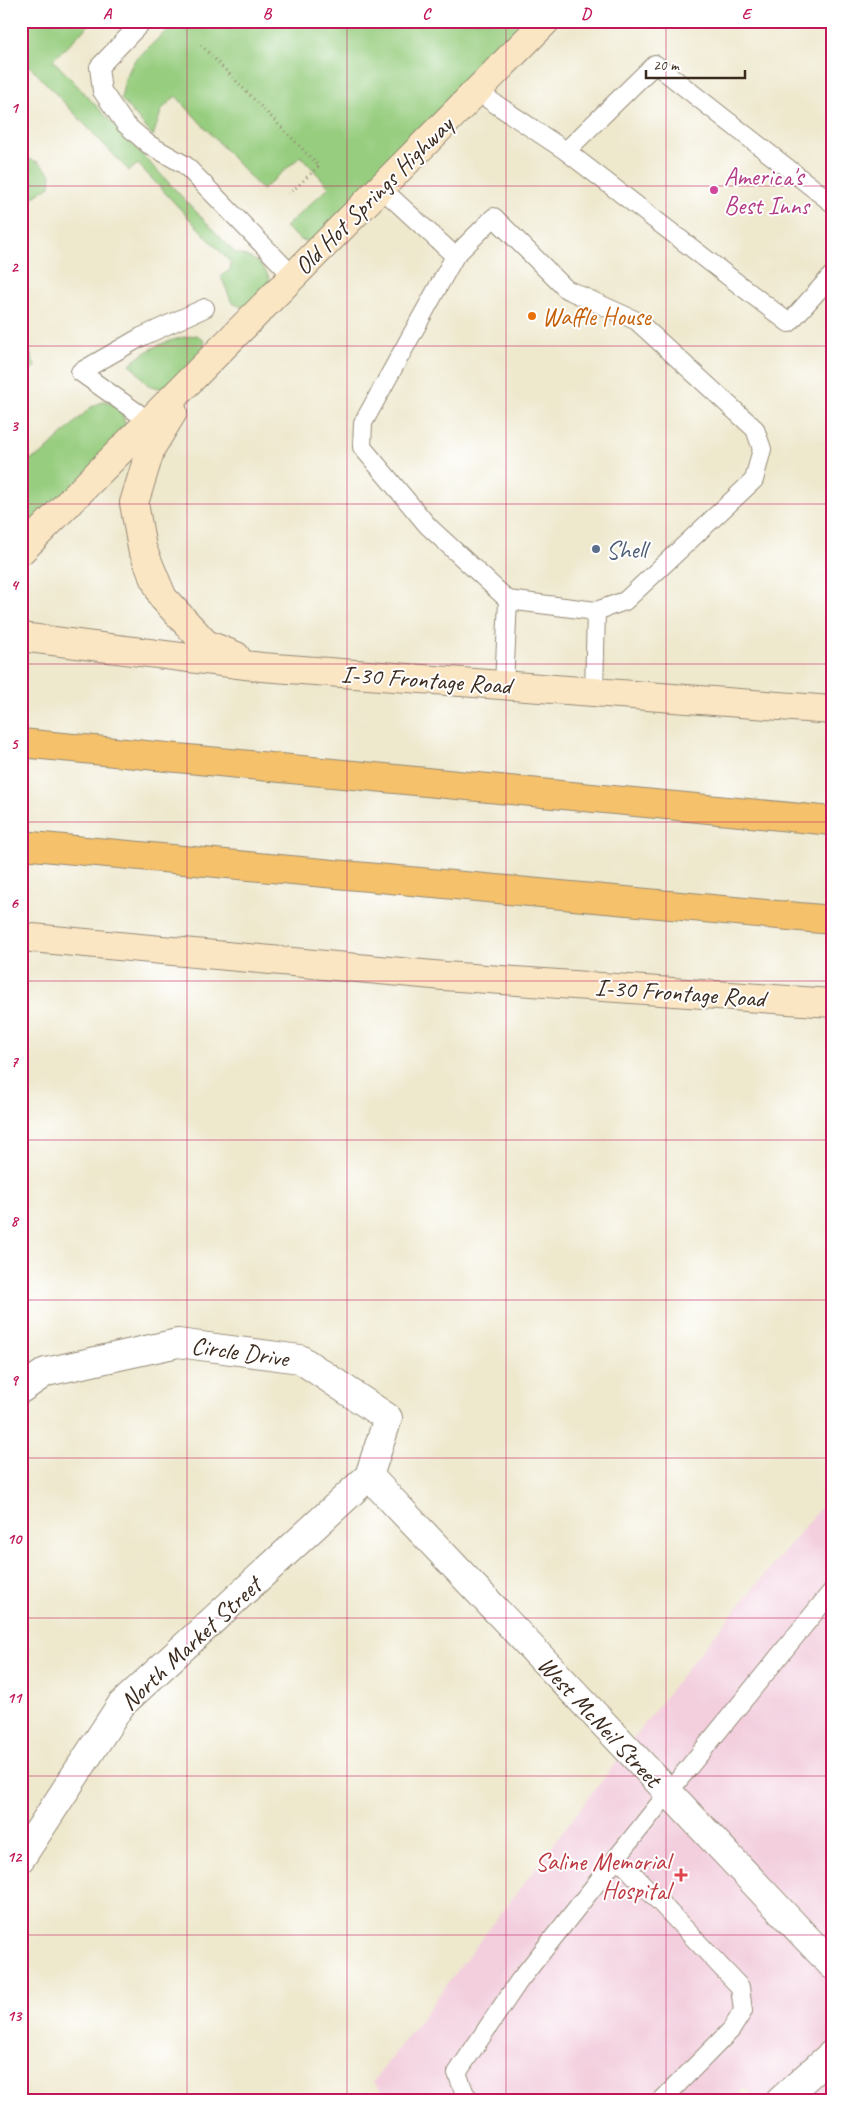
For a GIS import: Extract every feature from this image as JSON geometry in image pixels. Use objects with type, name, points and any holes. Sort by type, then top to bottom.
[{"type":"highway","points":[[21,743],[832,820]]},
{"type":"highway","points":[[21,845],[832,920]]},
{"type":"main road","name":"Old Hot Springs Highway","points":[[21,551],[200,368],[546,21]]},
{"type":"main road","name":"Old Hot Springs Highway","points":[[200,368],[151,448],[134,503],[142,548],[163,598],[206,644],[262,667]]},
{"type":"main road","name":"I-30 Frontage Road","points":[[21,638],[262,667],[832,710]]},
{"type":"main road","name":"I-30 Frontage Road","points":[[21,937],[444,976],[832,1003]]},
{"type":"street","name":"Circle Drive","points":[[21,1389],[46,1372],[178,1343],[300,1359],[388,1418],[369,1476]]},
{"type":"street","name":"West McNeil Street","points":[[369,1476],[832,1965]]},
{"type":"street","name":"North Market Street","points":[[22,1856],[120,1705],[369,1476]]},
{"type":"street","points":[[780,2101],[832,2054]]},
{"type":"lane","points":[[143,21],[99,67],[102,91],[125,124],[148,144],[185,165],[293,276]]},
{"type":"lane","points":[[566,150],[655,64],[832,204]]},
{"type":"lane","points":[[476,91],[566,150],[789,323],[832,275]]},
{"type":"lane","points":[[380,187],[455,256]]},
{"type":"lane","points":[[494,217],[566,289],[637,320],[755,429],[762,449],[754,480],[625,602],[596,611],[508,600],[428,526],[362,447],[363,423],[455,256],[494,217]]},
{"type":"lane","points":[[149,421],[80,372],[140,337],[205,308]]},
{"type":"lane","points":[[504,685],[508,600]]},
{"type":"lane","points":[[594,692],[596,611]]},
{"type":"lane","points":[[472,2101],[464,2094],[457,2073],[519,1981],[832,1591]]},
{"type":"lane","points":[[617,1857],[740,1987],[743,2011],[731,2030],[661,2101]]},
{"type":"path","points":[[201,45],[318,166],[289,194]]},
{"type":"shaded area","name":"Saline Memorial Hospital","points":[[832,1494],[832,2101],[758,2101],[744,2088],[731,2101],[391,2101],[373,2082],[688,1667]]},
{"type":"green space","points":[[21,21],[93,21],[53,60],[235,253],[254,260],[267,273],[272,286],[249,310],[232,303],[221,276],[230,270],[231,263],[138,164],[129,171],[21,57]]},
{"type":"green space","points":[[177,21],[539,21],[315,244],[301,240],[285,227],[329,187],[301,156],[262,190],[176,96],[162,109],[153,136],[121,99],[125,79],[134,61]]},
{"type":"green space","points":[[26,158],[38,162],[51,174],[50,186],[35,196],[21,197],[21,163]]},
{"type":"green space","points":[[21,334],[36,367],[21,374]]},
{"type":"green space","points":[[197,335],[204,341],[205,351],[167,390],[148,385],[130,364],[145,352],[161,344]]},
{"type":"green space","points":[[103,401],[115,406],[122,414],[126,439],[21,538],[21,464],[42,454],[90,408]]},
{"type":"place","name":"America's Best Inns","points":[[714,190]]},
{"type":"place","name":"Waffle House","points":[[532,316]]},
{"type":"place","name":"Shell","points":[[596,549]]},
{"type":"place","name":"Saline Memorial Hospital","points":[[681,1875]]}]
